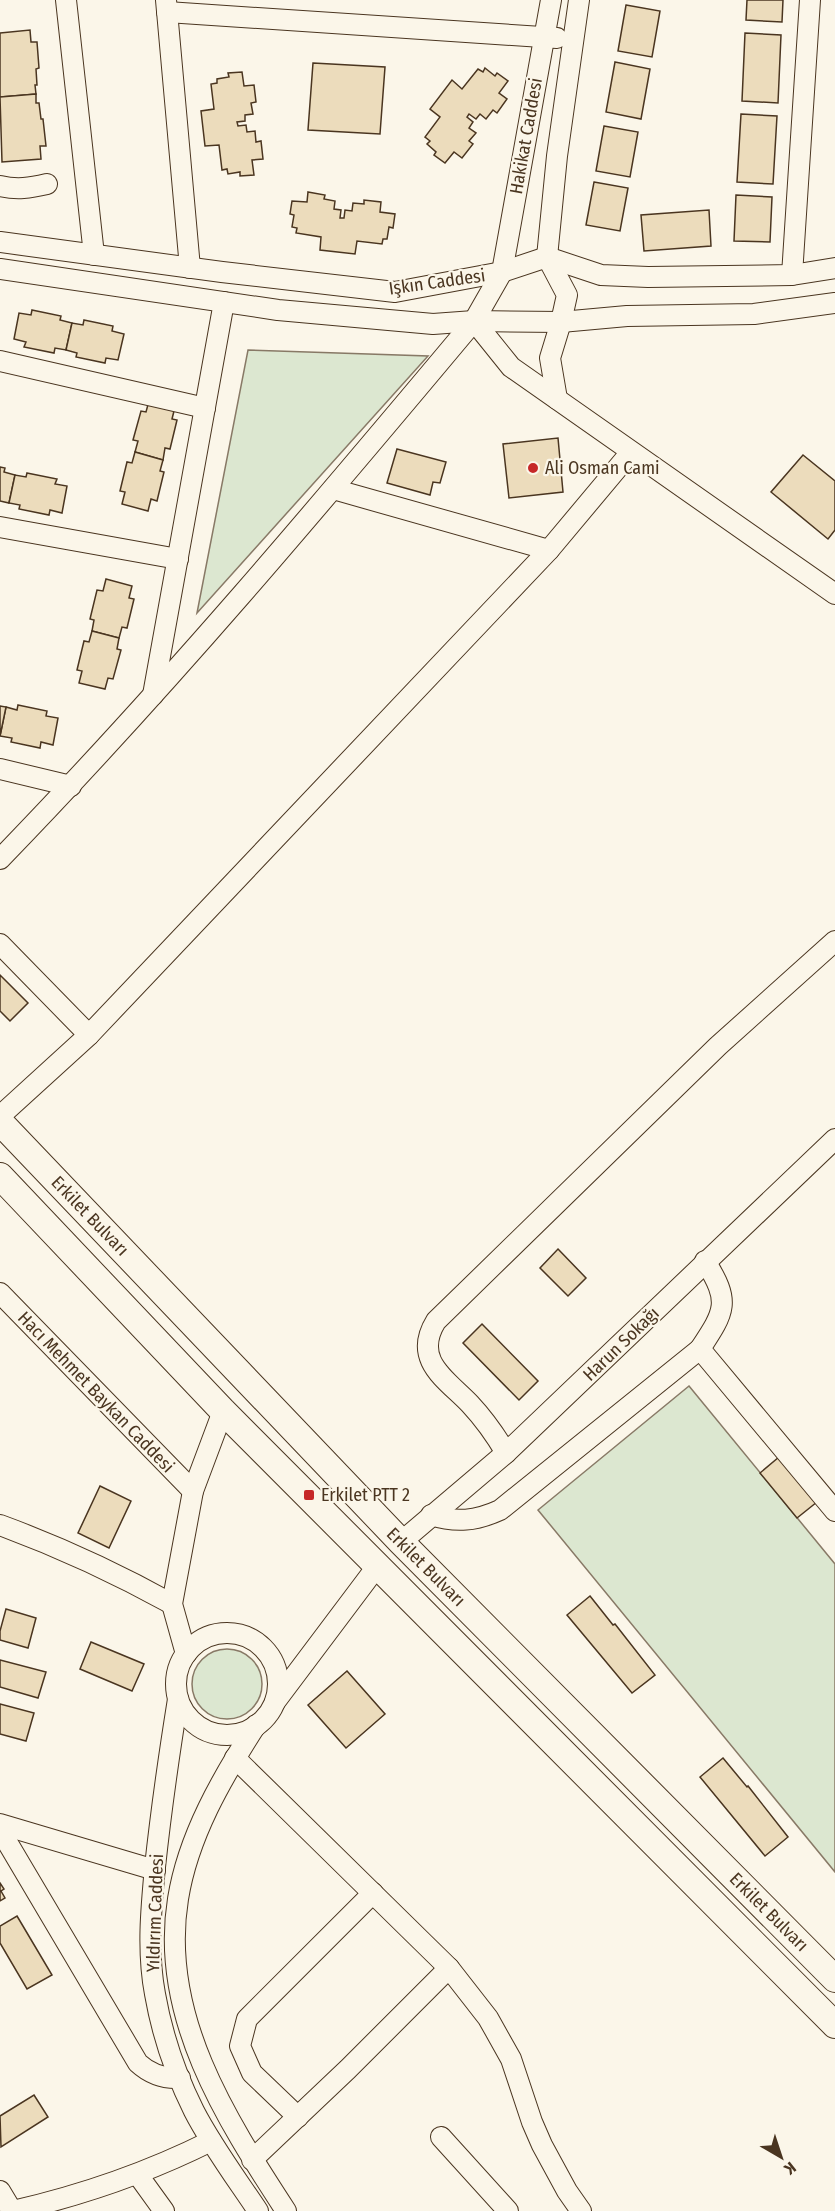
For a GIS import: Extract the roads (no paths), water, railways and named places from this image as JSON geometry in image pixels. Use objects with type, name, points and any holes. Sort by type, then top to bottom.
[{"type":"main road","name":"Erkilet Bulvarı","points":[[0,1122],[401,1542],[835,1979]]},
{"type":"main road","name":"Erkilet Bulvarı","points":[[0,1176],[223,1411],[835,2025]]},
{"type":"main road","points":[[223,1411],[250,1383]]},
{"type":"main road","points":[[378,1565],[401,1542]]},
{"type":"street","points":[[66,0],[94,255]]},
{"type":"street","name":"Hakikat Caddesi","points":[[0,859],[153,697],[333,489],[474,321],[502,272],[551,0]]},
{"type":"street","name":"Hakikat Caddesi","points":[[547,257],[557,156],[579,0]]},
{"type":"street","points":[[792,275],[810,0]]},
{"type":"street","points":[[190,268],[166,6],[573,39]]},
{"type":"street","points":[[0,186],[28,189],[47,184]]},
{"type":"street","name":"Işkın Caddesi","points":[[0,242],[190,268],[394,292],[502,272],[547,257]]},
{"type":"street","points":[[547,257],[601,275],[648,277],[792,275],[835,268]]},
{"type":"street","points":[[547,257],[567,295],[550,358],[557,399]]},
{"type":"street","name":"Işkın Caddesi","points":[[0,269],[290,311],[433,324],[474,321],[561,322],[627,316],[754,314],[835,303]]},
{"type":"street","points":[[153,697],[224,302]]},
{"type":"street","points":[[474,321],[511,367],[835,594]]},
{"type":"street","points":[[0,361],[205,408]]},
{"type":"street","points":[[0,1116],[89,1035],[549,550],[631,452]]},
{"type":"street","points":[[333,489],[549,550]]},
{"type":"street","points":[[0,527],[178,560]]},
{"type":"street","points":[[0,769],[70,786]]},
{"type":"street","points":[[506,1453],[473,1407],[434,1368],[427,1345],[428,1336],[436,1321],[718,1046],[835,941]]},
{"type":"street","points":[[0,944],[89,1035]]},
{"type":"street","name":"Harun Sokağı","points":[[401,1542],[506,1453],[835,1139]]},
{"type":"street","points":[[431,1515],[456,1521],[470,1521],[500,1510],[700,1349],[717,1323],[722,1310],[720,1287],[705,1262]]},
{"type":"street","name":"Hacı Mehmet Baykan Caddesi","points":[[0,1293],[193,1491]]},
{"type":"street","points":[[700,1349],[835,1511]]},
{"type":"street","points":[[186,1654],[172,1604],[193,1491],[223,1411]]},
{"type":"street","points":[[0,1525],[70,1553],[172,1604]]},
{"type":"street","points":[[273,1704],[278,1685],[274,1665],[263,1648],[252,1640],[233,1633],[219,1634],[201,1641],[186,1654],[179,1666],[176,1679],[178,1700],[184,1712],[193,1722],[211,1732],[224,1734],[237,1733],[256,1725],[266,1716],[378,1565]]},
{"type":"street","name":"Yıldırım Caddesi","points":[[178,1700],[162,1804],[155,1870],[150,1948],[154,1993],[160,2019],[194,2111],[211,2141],[258,2211]]},
{"type":"street","name":"Yıldırım Caddesi","points":[[256,1725],[216,1792],[191,1851],[178,1900],[175,1938],[183,2006],[194,2044],[225,2112],[252,2160],[286,2211]]},
{"type":"street","points":[[235,1758],[449,1968],[488,2018],[504,2044],[517,2074],[526,2106],[542,2145],[567,2192],[581,2211]]},
{"type":"street","points":[[0,1824],[155,1870]]},
{"type":"street","points":[[0,1830],[138,2063],[160,2077],[180,2078]]},
{"type":"street","points":[[298,2117],[252,2073],[240,2046],[247,2019],[373,1893]]},
{"type":"street","points":[[252,2160],[449,1968]]},
{"type":"street","points":[[441,2137],[508,2211]]},
{"type":"street","points":[[0,2191],[13,2211],[62,2200],[138,2175],[211,2141]]},
{"type":"street","points":[[138,2175],[164,2211]]},
{"type":"place","name":"Ali Osman Cami","points":[[533,468]]},
{"type":"place","name":"Erkilet PTT 2","points":[[309,1495]]}]
